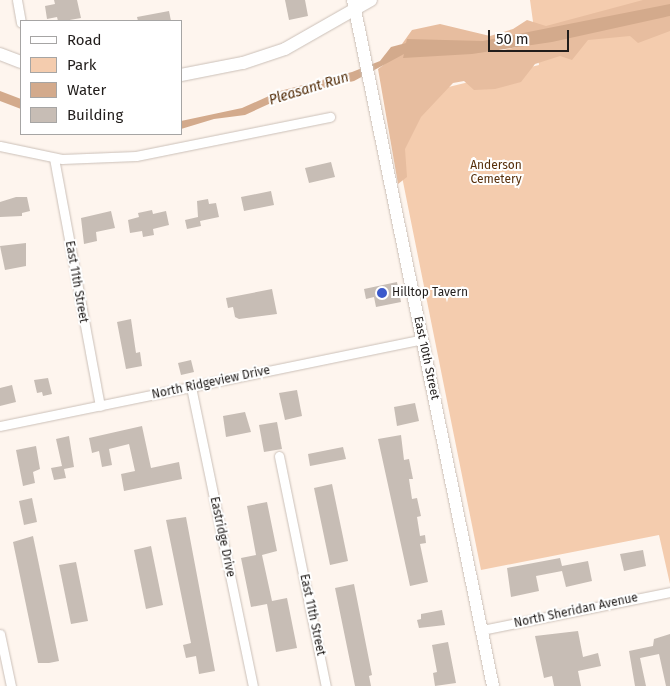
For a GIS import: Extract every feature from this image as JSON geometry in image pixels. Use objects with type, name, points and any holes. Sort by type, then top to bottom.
[{"type":"main road","points":[[182,75],[272,54],[313,36],[354,5],[371,0]]},
{"type":"main road","name":"East 10th Street","points":[[354,5],[493,686]]},
{"type":"main road","points":[[0,54],[20,62]]},
{"type":"street","points":[[17,0],[20,20]]},
{"type":"street","points":[[0,146],[54,158],[101,159],[150,155],[330,117]]},
{"type":"street","name":"East 11th Street","points":[[54,158],[100,406]]},
{"type":"street","name":"North Ridgeview Drive","points":[[0,426],[422,339]]},
{"type":"street","name":"Eastridge Drive","points":[[191,387],[253,686]]},
{"type":"street","name":"East 11th Street","points":[[279,456],[326,686]]},
{"type":"street","name":"North Sheridan Avenue","points":[[482,630],[670,592]]},
{"type":"street","points":[[0,634],[11,686]]},
{"type":"green space","name":"Anderson Cemetery","points":[[530,0],[670,0],[670,584],[659,535],[481,570],[387,102],[539,65]]},
{"type":"shaded area","points":[[643,0],[670,0],[670,7],[516,41],[402,44],[412,30],[440,24],[490,36],[513,29],[527,20],[546,26]]},
{"type":"shaded area","points":[[670,16],[670,31],[638,43],[630,36],[588,40],[572,60],[560,56],[535,64],[521,82],[495,89],[474,90],[464,81],[453,83],[421,117],[405,149],[407,177],[398,184],[378,69],[390,60],[407,52],[499,51],[626,22]]},
{"type":"water","name":"Pleasant Run","points":[[670,4],[670,16],[552,42],[472,54],[403,58],[404,54],[354,81],[282,98],[245,115],[214,119],[182,129],[182,121],[242,108],[280,91],[352,72],[380,61],[391,47],[406,43],[407,39],[483,41]]},
{"type":"water","points":[[0,91],[20,99],[20,109],[0,101]]},
{"type":"building","points":[[54,0],[77,0],[81,18],[58,20],[57,17],[47,19],[45,6],[55,4]]},
{"type":"building","points":[[285,0],[305,0],[308,16],[289,20]]},
{"type":"building","points":[[169,11],[171,20],[138,20],[137,17]]},
{"type":"building","points":[[331,162],[335,177],[309,183],[305,168]]},
{"type":"building","points":[[271,191],[274,205],[244,211],[241,197]]},
{"type":"building","points":[[16,197],[27,197],[30,211],[22,213],[22,216],[0,217],[0,202]]},
{"type":"building","points":[[208,199],[209,204],[216,203],[219,217],[200,221],[201,226],[187,229],[185,220],[198,217],[197,201]]},
{"type":"building","points":[[152,210],[153,214],[166,211],[169,225],[153,229],[154,235],[143,237],[142,231],[130,233],[128,220],[139,217],[138,213]]},
{"type":"building","points":[[111,211],[115,228],[96,232],[97,241],[84,244],[81,218]]},
{"type":"building","points":[[26,243],[26,266],[5,270],[0,246]]},
{"type":"building","name":"Hilltop Tavern","points":[[397,282],[401,302],[376,307],[374,297],[366,299],[364,289]]},
{"type":"building","points":[[272,289],[277,314],[239,319],[235,317],[233,307],[228,308],[226,298]]},
{"type":"building","points":[[131,319],[136,353],[140,352],[142,366],[126,369],[117,322]]},
{"type":"building","points":[[191,360],[194,372],[181,375],[178,363]]},
{"type":"building","points":[[48,378],[52,394],[43,396],[42,392],[37,393],[34,380]]},
{"type":"building","points":[[12,385],[16,402],[0,406],[0,388]]},
{"type":"building","points":[[297,390],[302,416],[285,420],[279,393]]},
{"type":"building","points":[[415,403],[419,421],[397,426],[394,407]]},
{"type":"building","points":[[245,412],[251,432],[226,437],[223,416]]},
{"type":"building","points":[[277,422],[282,449],[264,452],[259,425]]},
{"type":"building","points":[[142,426],[151,468],[179,462],[182,479],[124,491],[121,474],[135,471],[129,444],[109,449],[112,465],[102,467],[99,451],[92,453],[89,438]]},
{"type":"building","points":[[401,435],[404,460],[409,459],[413,479],[409,479],[412,499],[417,498],[421,516],[417,517],[420,536],[425,535],[426,543],[420,544],[428,582],[410,586],[378,439]]},
{"type":"building","points":[[69,436],[74,467],[64,469],[66,478],[54,480],[51,468],[62,466],[56,439]]},
{"type":"building","points":[[36,446],[40,469],[33,472],[35,483],[23,486],[16,450]]},
{"type":"building","points":[[343,447],[346,459],[310,466],[308,454]]},
{"type":"building","points":[[332,484],[348,561],[330,565],[314,488]]},
{"type":"building","points":[[32,498],[37,522],[24,525],[19,501]]},
{"type":"building","points":[[267,502],[277,551],[262,555],[272,601],[287,598],[297,648],[276,652],[267,604],[251,607],[241,558],[256,555],[247,506]]},
{"type":"building","points":[[186,517],[215,671],[199,674],[196,656],[186,658],[183,645],[191,643],[166,520]]},
{"type":"building","points":[[33,536],[59,661],[49,663],[38,663],[13,542]]},
{"type":"building","points":[[151,546],[163,605],[146,609],[134,550]]},
{"type":"building","points":[[643,550],[646,566],[624,571],[620,554]]},
{"type":"building","points":[[560,558],[562,566],[588,561],[592,581],[566,587],[562,571],[536,576],[539,591],[511,597],[507,568]]},
{"type":"building","points":[[76,562],[88,621],[71,624],[59,565]]},
{"type":"building","points":[[354,584],[372,675],[369,676],[371,686],[355,686],[335,588]]},
{"type":"building","points":[[442,610],[445,625],[419,628],[417,620],[421,619],[421,614]]},
{"type":"building","points":[[578,631],[583,657],[598,653],[601,666],[578,671],[581,686],[554,686],[552,676],[544,678],[535,636]]},
{"type":"building","points":[[670,634],[670,686],[666,686],[659,654],[640,658],[646,686],[635,686],[629,651],[653,646],[654,639]]},
{"type":"building","points":[[448,642],[456,683],[435,686],[433,673],[437,672],[432,645]]},
{"type":"place","name":"Hilltop Tavern","points":[[382,293]]}]
